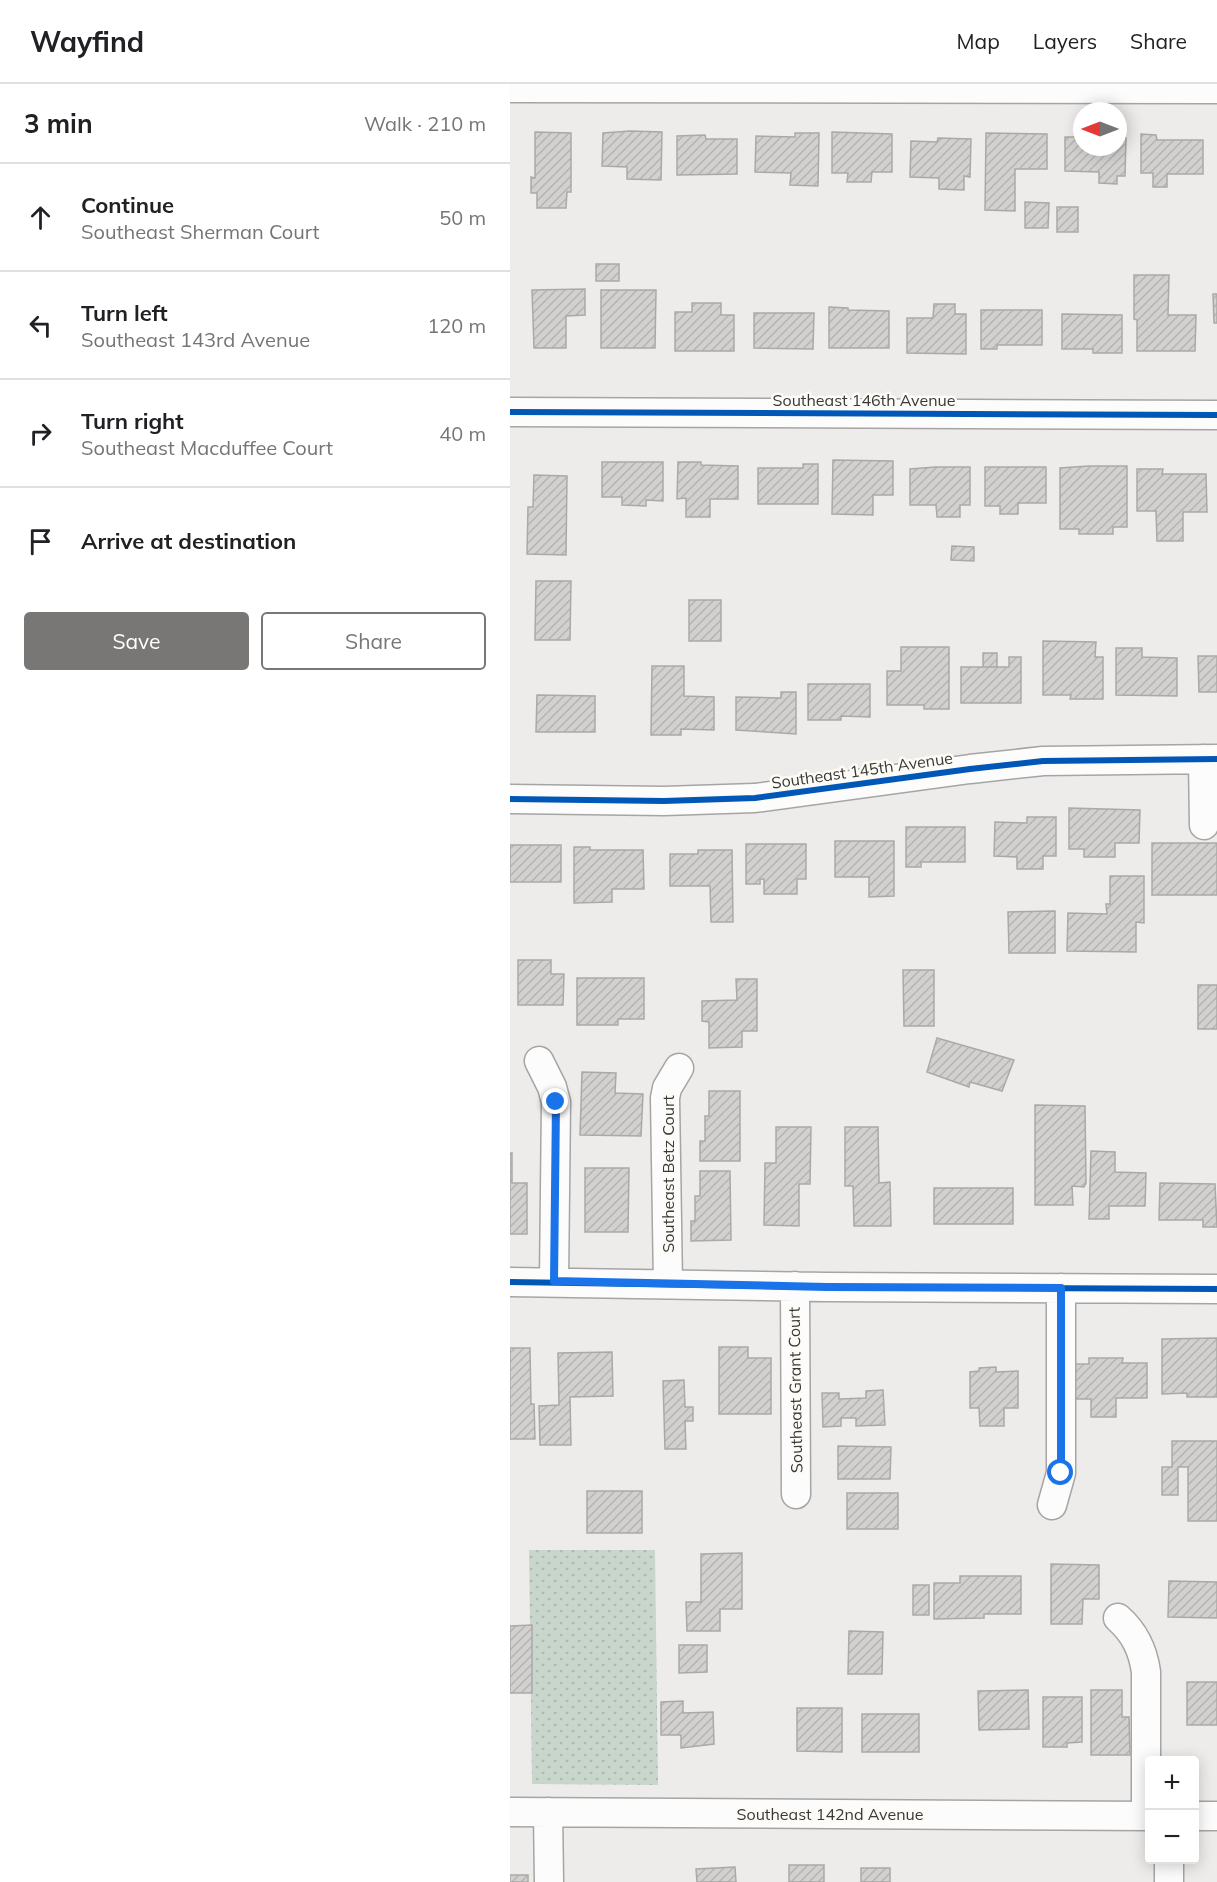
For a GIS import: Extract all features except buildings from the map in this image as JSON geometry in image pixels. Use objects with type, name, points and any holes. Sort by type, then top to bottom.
[{"type":"street","points":[[510,88],[1217,90]]},
{"type":"street","name":"Southeast 146th Avenue","points":[[510,412],[1217,415]]},
{"type":"street","points":[[1204,825],[1210,759]]},
{"type":"street","name":"Southeast 145th Avenue","points":[[510,799],[664,801],[755,798],[1043,761],[1210,759]]},
{"type":"street","points":[[539,1060],[552,1087],[556,1102],[554,1281]]},
{"type":"street","name":"Southeast Betz Court","points":[[668,1284],[664,1098],[679,1068]]},
{"type":"street","points":[[510,1282],[1217,1288]]},
{"type":"street","name":"Southeast Grant Court","points":[[795,1286],[796,1494]]},
{"type":"street","points":[[1052,1505],[1061,1473],[1061,1288]]},
{"type":"street","points":[[1118,1618],[1131,1629],[1144,1656],[1148,1810]]},
{"type":"street","name":"Southeast 142nd Avenue","points":[[510,1812],[1145,1816]]},
{"type":"street","points":[[548,1812],[549,1882]]},
{"type":"street","points":[[1199,1816],[1217,1816]]},
{"type":"street","points":[[1169,1864],[1169,1882]]},
{"type":"shaded area","points":[[529,1550],[655,1550],[658,1785],[532,1784]]},
{"type":"cycle path","points":[[510,412],[1217,415]]},
{"type":"cycle path","points":[[510,799],[664,801],[755,798],[1043,761],[1217,759]]},
{"type":"cycle path","points":[[510,1282],[827,1287],[1217,1289]]},
{"type":"route","points":[[556,1102],[554,1281],[827,1287],[1061,1288],[1061,1473]]}]
